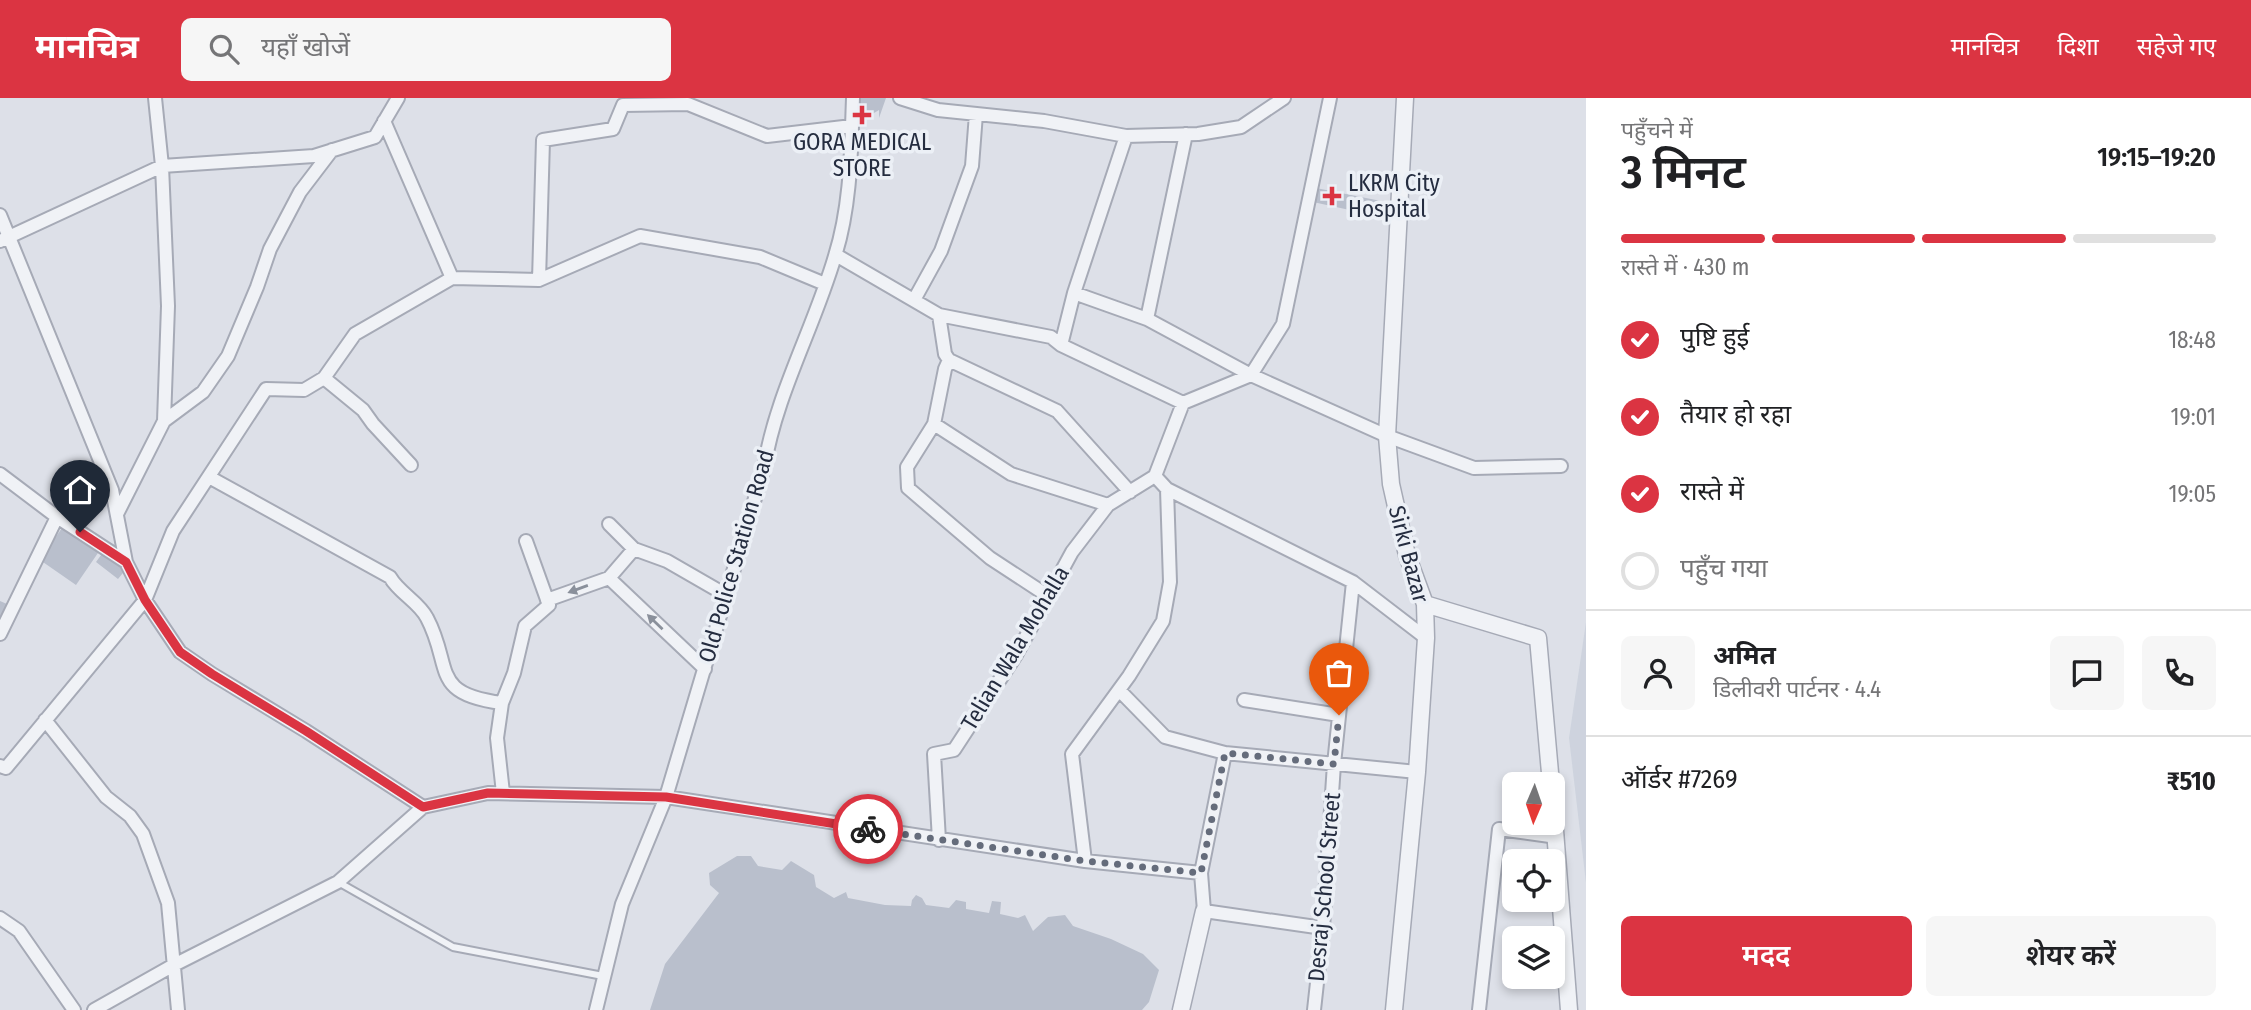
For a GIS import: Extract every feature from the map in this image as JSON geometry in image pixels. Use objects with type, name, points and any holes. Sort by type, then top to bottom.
[{"type":"street","points":[[117,514],[164,421],[168,306],[162,166],[155,98]]},
{"type":"street","points":[[5,239],[162,166],[314,156],[375,137],[398,98]]},
{"type":"street","name":"Old Police Station Road","points":[[596,1010],[622,904],[666,797],[705,669],[764,468],[769,435],[836,256],[848,197],[853,98]]},
{"type":"street","points":[[900,98],[930,102],[976,114],[1044,121],[1126,136],[1186,134],[1241,127],[1284,98]]},
{"type":"street","points":[[1330,98],[1283,324],[1251,374],[1183,403],[1155,477],[1167,489],[1353,582],[1426,638]]},
{"type":"street","name":"Sirki Bazar","points":[[1394,1010],[1417,772],[1426,638],[1425,604],[1407,555],[1391,484],[1387,436],[1405,98]]},
{"type":"street","points":[[539,280],[543,140],[613,130],[623,105],[688,104],[767,136],[852,127]]},
{"type":"street","points":[[914,300],[941,251],[972,166],[976,114]]},
{"type":"street","points":[[384,121],[452,278]]},
{"type":"street","points":[[1147,319],[1186,134]]},
{"type":"street","points":[[1061,345],[1074,293],[1126,136]]},
{"type":"street","points":[[164,421],[203,392],[228,356],[270,249],[300,192],[332,150]]},
{"type":"street","points":[[0,215],[5,239],[112,490],[126,562],[145,600],[180,652],[423,807]]},
{"type":"street","points":[[0,766],[6,768],[145,600],[173,531],[266,389],[304,390],[324,378],[355,334],[452,278],[539,280],[640,236],[760,257],[825,284]]},
{"type":"street","points":[[836,256],[939,315],[1051,337],[1061,345],[1183,403]]},
{"type":"street","points":[[1074,293],[1147,319],[1251,374],[1387,436],[1474,468],[1561,466]]},
{"type":"street","points":[[939,315],[945,354],[949,360],[1057,411],[1130,492]]},
{"type":"street","points":[[949,360],[934,424],[907,467],[908,488],[990,558],[1048,596]]},
{"type":"street","points":[[324,378],[363,410],[411,465]]},
{"type":"street","points":[[934,424],[1011,474],[1108,505]]},
{"type":"street","points":[[0,474],[57,517],[126,562]]},
{"type":"street","points":[[209,477],[390,578],[425,614],[450,684],[476,700],[502,703]]},
{"type":"street","name":"Telian Wala Mohalla","points":[[939,840],[934,754],[954,750],[1016,655],[1072,552],[1108,505],[1155,477]]},
{"type":"street","points":[[1085,861],[1072,754],[1119,690],[1163,621],[1170,582],[1167,489]]},
{"type":"street","points":[[0,634],[57,517]]},
{"type":"street","points":[[609,524],[634,549],[667,561],[726,594]]},
{"type":"street","points":[[503,793],[496,738],[502,703],[514,673],[525,626],[549,605],[526,541]]},
{"type":"street","points":[[547,600],[609,578],[634,549]]},
{"type":"street","points":[[609,578],[705,669]]},
{"type":"street","name":"Desraj School Street","points":[[1314,1010],[1323,928],[1334,764],[1353,582]]},
{"type":"street","points":[[1425,604],[1538,638],[1551,772]]},
{"type":"street","points":[[1119,690],[1165,737],[1225,753],[1417,772]]},
{"type":"street","points":[[1244,700],[1339,715]]},
{"type":"street","points":[[45,720],[106,797],[130,816],[143,834],[168,903],[178,1010]]},
{"type":"street","points":[[1181,1010],[1203,911],[1201,873],[1225,753]]},
{"type":"street","points":[[94,1010],[172,966],[338,882],[423,807],[488,793],[666,797],[1085,861],[1201,873]]},
{"type":"street","points":[[1479,1010],[1499,829],[1556,837],[1569,1010]]},
{"type":"street","points":[[1203,911],[1323,928]]},
{"type":"street","points":[[0,919],[19,931],[74,1010]]},
{"type":"lane","points":[[338,882],[453,947],[603,976]]},
{"type":"shaded area","points":[[1586,622],[1586,883],[1569,738]]},
{"type":"building","name":"GORA MEDICAL STORE","points":[[853,98],[886,98],[879,118],[879,110],[852,126]]},
{"type":"building","points":[[1316,188],[1381,201],[1377,216],[1313,202]]},
{"type":"building","points":[[64,525],[100,550],[76,585],[40,560]]},
{"type":"building","points":[[104,551],[127,568],[118,579],[96,562]]},
{"type":"building","points":[[0,601],[14,607],[0,640]]},
{"type":"building","points":[[737,856],[751,856],[758,866],[782,870],[791,861],[814,875],[816,887],[834,898],[846,892],[848,898],[885,905],[911,906],[916,895],[922,898],[926,905],[949,908],[956,900],[966,902],[966,909],[989,913],[992,901],[1001,902],[1000,914],[1018,918],[1025,915],[1033,931],[1048,917],[1065,915],[1073,926],[1143,954],[1159,970],[1149,1002],[1142,1010],[650,1010],[665,964],[719,893],[710,885],[709,873]]},
{"type":"way so far","points":[[868,829],[1085,861],[1201,873],[1225,753],[1334,764],[1339,715]]},
{"type":"place","name":"GORA MEDICAL STORE","points":[[862,115]]},
{"type":"place","name":"LKRM City Hospital","points":[[1332,196]]},
{"type":"route","points":[[80,532],[126,562],[145,600],[180,652],[423,807],[488,793],[666,797],[868,829]]}]
